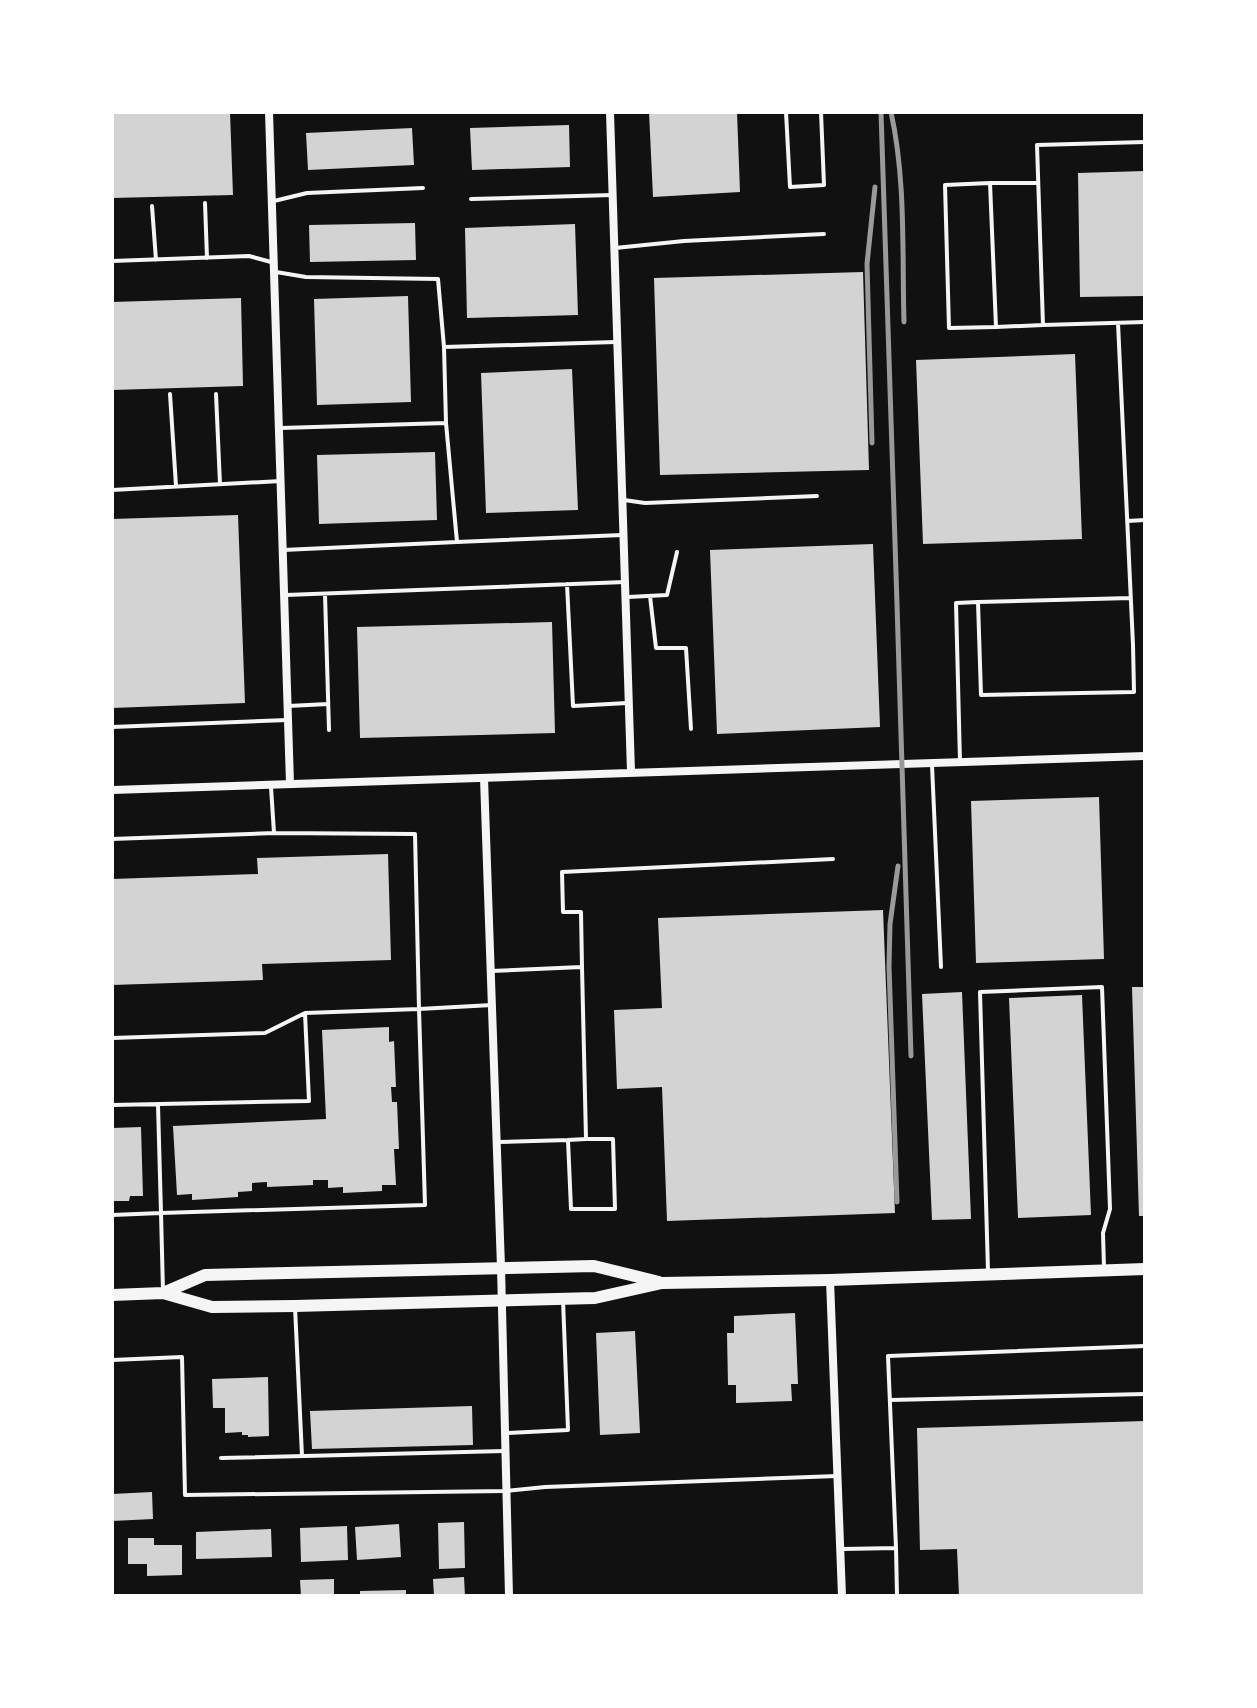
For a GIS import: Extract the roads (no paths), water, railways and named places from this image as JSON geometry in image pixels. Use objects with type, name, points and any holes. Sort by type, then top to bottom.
[{"type":"main road","points":[[163,1293],[205,1275],[501,1267],[594,1266],[662,1283]]},
{"type":"main road","points":[[112,1295],[163,1293],[212,1307],[295,1306],[595,1298],[662,1283],[1145,1269]]},
{"type":"street","points":[[269,112],[290,784]]},
{"type":"street","points":[[610,112],[631,772]]},
{"type":"street","points":[[112,790],[1145,756]]},
{"type":"street","points":[[484,778],[509,1596]]},
{"type":"street","points":[[830,1280],[842,1596]]},
{"type":"lane","points":[[786,112],[790,187],[824,185],[821,112]]},
{"type":"lane","points":[[1043,325],[1037,145],[1145,142]]},
{"type":"lane","points":[[990,183],[996,327]]},
{"type":"lane","points":[[1038,183],[945,185],[949,328],[1145,322]]},
{"type":"lane","points":[[271,202],[307,193],[423,188]]},
{"type":"lane","points":[[471,199],[612,195]]},
{"type":"lane","points":[[205,203],[207,258]]},
{"type":"lane","points":[[152,206],[156,260]]},
{"type":"lane","points":[[614,248],[824,234]]},
{"type":"lane","points":[[112,261],[249,256],[306,277],[438,279],[457,542]]},
{"type":"lane","points":[[978,602],[981,695],[1134,692],[1118,323]]},
{"type":"lane","points":[[444,347],[616,342]]},
{"type":"lane","points":[[170,394],[176,486]]},
{"type":"lane","points":[[216,394],[220,484]]},
{"type":"lane","points":[[279,428],[446,423]]},
{"type":"lane","points":[[112,490],[281,481]]},
{"type":"lane","points":[[622,499],[645,503],[817,496]]},
{"type":"lane","points":[[1127,521],[1145,520]]},
{"type":"lane","points":[[283,550],[623,534]]},
{"type":"lane","points":[[625,598],[667,595],[677,552]]},
{"type":"lane","points":[[284,595],[625,582]]},
{"type":"lane","points":[[567,584],[573,706],[629,703]]},
{"type":"lane","points":[[325,594],[329,730]]},
{"type":"lane","points":[[650,596],[656,648],[686,648],[691,729]]},
{"type":"lane","points":[[960,762],[956,603],[1131,598]]},
{"type":"lane","points":[[288,706],[328,704]]},
{"type":"lane","points":[[112,727],[288,720]]},
{"type":"lane","points":[[932,763],[941,967]]},
{"type":"lane","points":[[271,784],[274,833]]},
{"type":"lane","points":[[112,839],[274,833],[415,834],[425,1205],[112,1215]]},
{"type":"lane","points":[[586,1139],[581,912],[563,912],[562,872],[833,859]]},
{"type":"lane","points":[[491,971],[582,967]]},
{"type":"lane","points":[[989,1275],[980,992],[1102,987],[1110,1209],[1103,1233],[1105,1271]]},
{"type":"lane","points":[[112,1038],[265,1033],[305,1013],[492,1005]]},
{"type":"lane","points":[[112,1105],[309,1101],[305,1013]]},
{"type":"lane","points":[[158,1104],[163,1293]]},
{"type":"lane","points":[[497,1142],[586,1139],[613,1139],[615,1209],[571,1209],[568,1140]]},
{"type":"lane","points":[[505,1433],[568,1430],[563,1298]]},
{"type":"lane","points":[[295,1306],[302,1456]]},
{"type":"lane","points":[[897,1596],[888,1356],[1145,1346]]},
{"type":"lane","points":[[112,1360],[182,1357],[185,1495],[506,1491],[837,1476]]},
{"type":"lane","points":[[890,1400],[1145,1394]]},
{"type":"lane","points":[[221,1458],[505,1451]]},
{"type":"lane","points":[[840,1549],[896,1548]]},
{"type":"railway","points":[[881,112],[911,1056]]},
{"type":"railway","points":[[891,112],[901,190],[904,322]]},
{"type":"railway","points":[[872,443],[867,264],[875,187]]},
{"type":"railway","points":[[897,1202],[889,966],[890,924],[898,866]]}]
